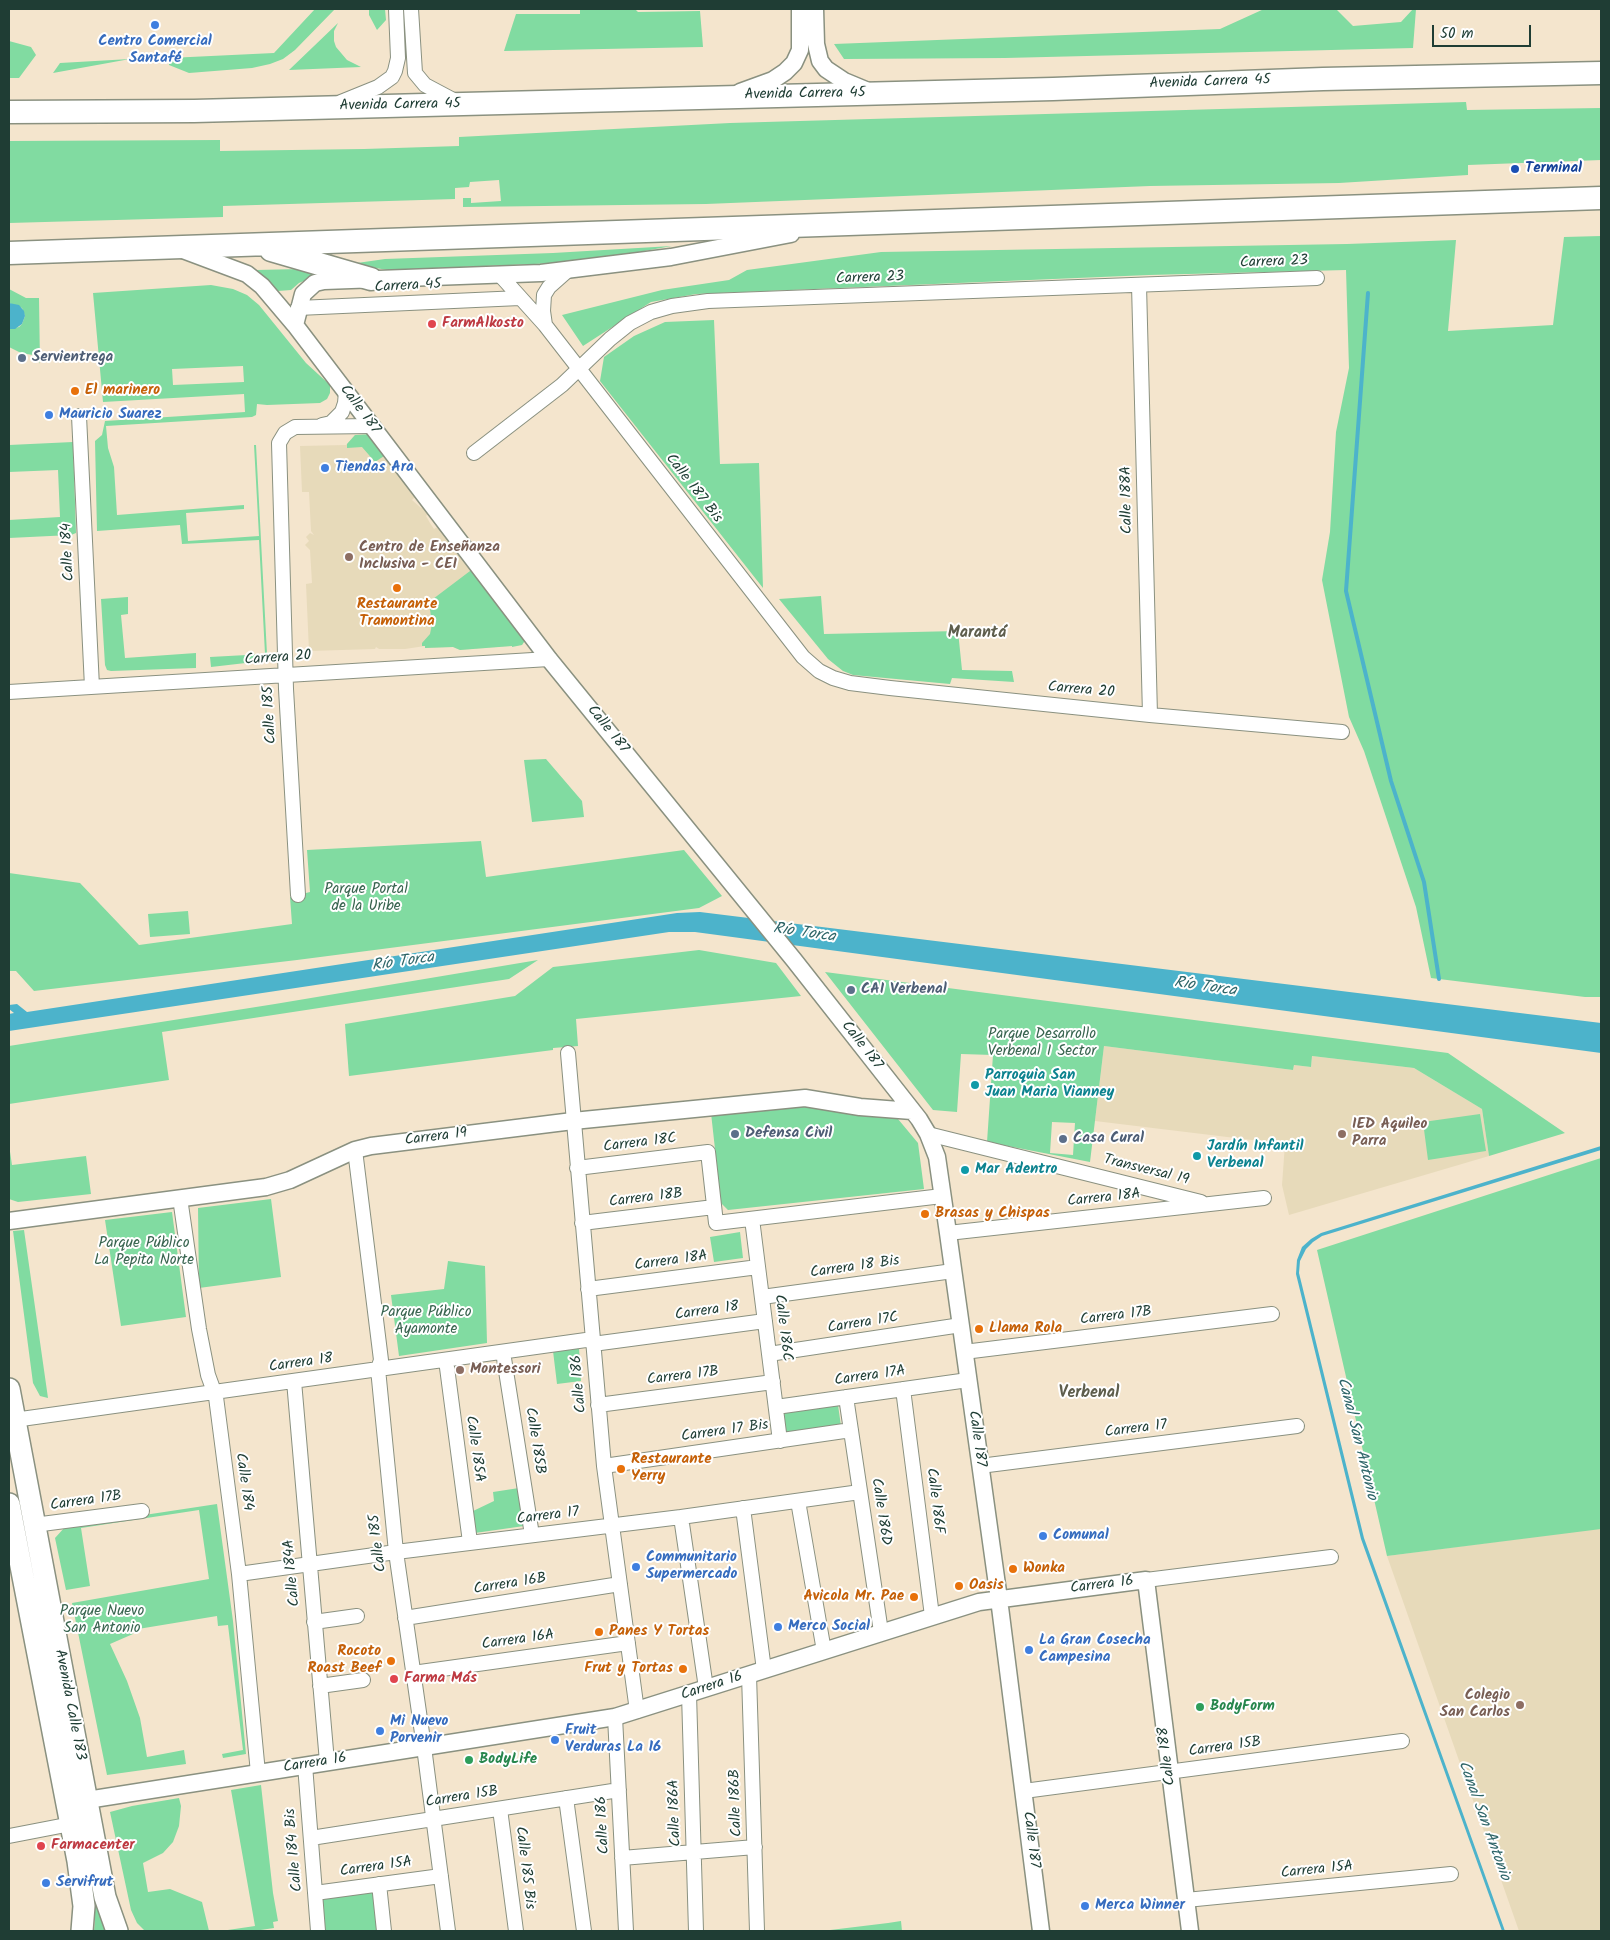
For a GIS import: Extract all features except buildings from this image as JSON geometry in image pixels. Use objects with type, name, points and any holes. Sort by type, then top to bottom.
[{"type":"highway","name":"Avenida Carrera 45","points":[[9,112],[325,108],[723,96],[875,94],[1323,79],[1601,73]]},
{"type":"highway","points":[[9,106],[42,112]]},
{"type":"highway","points":[[9,253],[1601,198]]},
{"type":"highway","points":[[251,245],[371,279]]},
{"type":"main road","name":"Avenida Calle 183","points":[[9,1389],[105,1897],[117,1931]]},
{"type":"main road","name":"Avenida Calle 183","points":[[10,1520],[83,1888],[82,1931]]},
{"type":"street","points":[[325,108],[378,88],[392,77],[398,58],[396,9]]},
{"type":"street","points":[[411,9],[415,73],[426,84],[463,104]]},
{"type":"street","points":[[723,96],[773,80],[794,63],[801,43],[800,9]]},
{"type":"street","points":[[815,9],[816,44],[820,61],[826,69],[844,81],[875,94]]},
{"type":"street","points":[[295,325],[303,294],[315,283],[333,280],[567,271],[671,257],[836,225]]},
{"type":"street","name":"Calle 187","points":[[177,247],[254,278],[295,325],[549,659],[791,956],[928,1134],[936,1157],[948,1233],[999,1599],[1042,1931]]},
{"type":"street","points":[[545,325],[543,311],[544,296],[550,287],[567,271]]},
{"type":"street","name":"Calle 187 Bis","points":[[500,275],[545,325],[803,657],[819,671]]},
{"type":"street","name":"Carrera 23","points":[[474,453],[562,385],[610,339],[630,323],[651,312],[672,306],[708,301],[1318,278]]},
{"type":"street","name":"Calle 188A","points":[[1139,285],[1150,715]]},
{"type":"street","name":"Carrera 45","points":[[298,308],[520,298]]},
{"type":"street","points":[[316,427],[331,423],[337,418],[346,404],[346,392]]},
{"type":"street","name":"Calle 184","points":[[79,416],[92,687]]},
{"type":"street","points":[[316,427],[372,426]]},
{"type":"street","name":"Calle 185","points":[[298,896],[286,675],[279,443],[282,436],[292,428],[316,427]]},
{"type":"street","name":"Carrera 20","points":[[9,692],[549,659]]},
{"type":"street","name":"Carrera 20","points":[[819,671],[833,678],[860,684],[1150,715],[1342,732]]},
{"type":"street","name":"Calle 186","points":[[568,1053],[604,1466],[637,1711]]},
{"type":"street","points":[[870,1108],[887,1100],[890,1092],[890,1083]]},
{"type":"street","name":"Carrera 19","points":[[9,1221],[277,1184],[355,1150],[371,1146],[573,1121],[805,1098],[870,1108],[912,1111]]},
{"type":"street","name":"Transversal 19","points":[[928,1134],[1210,1204]]},
{"type":"street","name":"Calle 185","points":[[355,1150],[381,1360],[378,1369],[396,1552],[448,1931]]},
{"type":"street","name":"Carrera 18C","points":[[577,1168],[708,1152],[714,1207]]},
{"type":"street","points":[[714,1207],[716,1223],[942,1196]]},
{"type":"street","name":"Calle 184","points":[[180,1198],[199,1329],[208,1375],[215,1392],[239,1574],[258,1773]]},
{"type":"street","name":"Carrera 18A","points":[[948,1233],[1264,1198]]},
{"type":"street","name":"Carrera 18B","points":[[582,1223],[714,1207]]},
{"type":"street","name":"Calle 186C","points":[[752,1219],[780,1441]]},
{"type":"street","name":"Carrera 18A","points":[[588,1289],[758,1267]]},
{"type":"street","name":"Carrera 18 Bis","points":[[762,1298],[953,1271]]},
{"type":"street","name":"Carrera 17B","points":[[964,1352],[1272,1314]]},
{"type":"street","name":"Carrera 18","points":[[14,1420],[503,1352],[765,1321]]},
{"type":"street","name":"Carrera 17C","points":[[769,1354],[961,1326]]},
{"type":"street","name":"Calle 185B","points":[[503,1352],[532,1535]]},
{"type":"street","name":"Calle 185A","points":[[446,1360],[470,1542]]},
{"type":"street","name":"Carrera 17A","points":[[776,1407],[968,1380]]},
{"type":"street","name":"Calle 184A","points":[[294,1381],[327,1762]]},
{"type":"street","name":"Carrera 17B","points":[[598,1405],[773,1382]]},
{"type":"street","name":"Calle 186F","points":[[903,1389],[932,1616]]},
{"type":"street","name":"Calle 186D","points":[[846,1397],[881,1632]]},
{"type":"street","name":"Carrera 17","points":[[980,1466],[1297,1426]]},
{"type":"street","name":"Carrera 17 Bis","points":[[604,1466],[851,1430]]},
{"type":"street","name":"Carrera 17","points":[[239,1574],[860,1492]]},
{"type":"street","points":[[798,1501],[824,1651]]},
{"type":"street","name":"Calle 186B","points":[[743,1508],[757,1672],[755,1847],[758,1931]]},
{"type":"street","name":"Carrera 17B","points":[[34,1525],[142,1511]]},
{"type":"street","points":[[681,1517],[706,1688]]},
{"type":"street","name":"Carrera 16","points":[[87,1800],[615,1717],[979,1602],[1331,1557]]},
{"type":"street","name":"Calle 188","points":[[1146,1580],[1190,1931]]},
{"type":"street","name":"Carrera 16B","points":[[406,1618],[620,1584]]},
{"type":"street","points":[[314,1622],[357,1616]]},
{"type":"street","name":"Carrera 16A","points":[[413,1673],[628,1642]]},
{"type":"street","points":[[320,1686],[363,1680]]},
{"type":"street","name":"Calle 186A","points":[[689,1694],[696,1931]]},
{"type":"street","name":"Calle 186","points":[[615,1717],[626,1931]]},
{"type":"street","name":"Carrera 15B","points":[[1024,1791],[1402,1742]]},
{"type":"street","name":"Calle 184 Bis","points":[[305,1766],[318,1931]]},
{"type":"street","name":"Carrera 15B","points":[[310,1838],[619,1790]]},
{"type":"street","points":[[566,1798],[584,1931]]},
{"type":"street","name":"Calle 185 Bis","points":[[500,1809],[516,1931]]},
{"type":"street","points":[[9,1836],[71,1824]]},
{"type":"street","points":[[622,1858],[755,1847]]},
{"type":"street","name":"Carrera 15A","points":[[1186,1900],[1451,1874]]},
{"type":"street","name":"Carrera 15A","points":[[315,1893],[440,1876]]},
{"type":"street","points":[[379,1884],[384,1931]]},
{"type":"shaded area","points":[[373,434],[416,496],[412,500],[421,508],[425,505],[430,512],[426,516],[434,529],[439,526],[446,535],[524,642],[522,645],[460,650],[453,647],[425,648],[425,646],[405,649],[379,649],[376,647],[375,649],[309,651],[306,584],[312,583],[310,550],[305,545],[309,541],[306,537],[310,533],[314,535],[311,531],[309,492],[302,492],[300,446],[346,445],[355,435]]},
{"type":"shaded area","name":"IED Aquileo Parra","points":[[1104,1046],[1293,1070],[1294,1065],[1311,1067],[1312,1056],[1414,1068],[1482,1109],[1489,1156],[1289,1215],[1282,1185],[1285,1144],[1095,1121]]},
{"type":"shaded area","name":"Colegio San Carlos","points":[[1601,1528],[1601,1931],[1519,1931],[1387,1556]]},
{"type":"green space","points":[[315,9],[335,9],[295,50],[283,59],[270,64],[252,68],[189,73],[169,65],[169,58],[274,53]]},
{"type":"green space","points":[[369,9],[385,9],[386,20],[377,30],[369,15]]},
{"type":"green space","points":[[580,9],[635,9],[638,12],[700,11],[703,47],[504,51],[516,14],[580,14]]},
{"type":"green space","points":[[1264,9],[1337,10],[1353,26],[1401,22],[1413,9],[1416,9],[1413,48],[1005,58],[844,59],[834,44],[1220,29]]},
{"type":"green space","points":[[338,23],[334,31],[336,47],[347,60],[361,67],[289,70]]},
{"type":"green space","points":[[9,41],[31,47],[36,55],[19,78],[9,78]]},
{"type":"green space","points":[[130,59],[53,73],[60,63]]},
{"type":"green space","points":[[1466,102],[1467,110],[1601,108],[1601,160],[1468,165],[1468,175],[1339,183],[1150,186],[706,204],[463,207],[463,198],[471,198],[471,203],[501,201],[499,180],[470,182],[469,187],[455,188],[455,199],[223,206],[223,217],[9,223],[9,141],[220,140],[220,151],[364,149],[459,146],[459,137],[730,123]]},
{"type":"green space","points":[[1601,236],[1601,997],[1585,997],[1431,978],[1416,907],[1364,751],[1349,717],[1322,580],[1330,532],[1336,432],[1349,368],[1346,270],[1149,275],[696,294],[651,302],[583,346],[562,315],[662,290],[729,280],[747,270],[881,252],[1347,244],[1456,240],[1448,331],[1553,325],[1564,237]]},
{"type":"green space","points":[[672,246],[583,262],[388,270],[350,264],[385,259],[553,253]]},
{"type":"green space","points":[[301,269],[320,274],[299,283],[291,290],[278,291],[256,270]]},
{"type":"green space","points":[[211,285],[233,289],[247,295],[259,305],[306,363],[330,385],[330,393],[327,399],[320,403],[257,404],[256,415],[252,417],[106,426],[108,448],[114,467],[117,515],[244,505],[244,509],[186,513],[188,541],[259,536],[254,445],[256,445],[267,654],[263,661],[211,667],[210,657],[265,654],[259,540],[182,544],[180,525],[97,531],[95,441],[102,435],[105,421],[245,412],[244,394],[103,402],[93,293]],"holes":[[[243,366],[244,382],[173,385],[172,369]]]},
{"type":"green space","points":[[9,289],[26,298],[39,298],[40,364],[39,360],[33,355],[21,353],[9,347],[9,329],[19,327],[25,316],[22,308],[9,303]]},
{"type":"green space","points":[[714,320],[720,464],[759,463],[763,588],[600,381],[604,357],[634,336],[665,322]]},
{"type":"green space","points":[[373,434],[384,452],[382,454],[384,456],[375,462],[362,447],[347,448],[347,444],[355,435]]},
{"type":"green space","points":[[73,442],[76,533],[71,535],[9,538],[9,520],[60,517],[58,470],[9,472],[9,445]]},
{"type":"green space","points":[[474,568],[524,639],[524,642],[522,645],[512,647],[460,650],[453,647],[425,648],[425,646],[422,646],[422,643],[430,634],[432,624],[429,602]]},
{"type":"green space","points":[[821,596],[824,634],[958,631],[962,670],[1012,671],[1014,682],[952,678],[950,684],[853,675],[843,671],[828,659],[779,599]]},
{"type":"green space","points":[[128,597],[128,614],[121,615],[125,658],[196,653],[196,668],[107,670],[105,665],[101,599]]},
{"type":"green space","points":[[546,759],[582,801],[584,817],[532,822],[524,760]]},
{"type":"green space","name":"Parque Portal de la Uribe","points":[[481,841],[486,877],[684,850],[722,896],[699,908],[297,960],[34,991],[16,971],[9,971],[9,873],[80,883],[139,945],[292,924],[290,897],[310,892],[307,850]]},
{"type":"green space","points":[[188,911],[190,934],[150,937],[148,914]]},
{"type":"green space","points":[[699,950],[776,963],[801,996],[576,1019],[578,1046],[349,1076],[345,1024],[515,996],[553,967]]},
{"type":"green space","points":[[538,960],[509,979],[162,1032],[169,1080],[9,1104],[9,1046]]},
{"type":"green space","name":"Parque Desarrollo Verbenal I Sector","points":[[825,972],[1448,1053],[1565,1133],[1489,1156],[1482,1109],[1414,1068],[1312,1056],[1311,1067],[1294,1065],[1293,1070],[1104,1046],[1090,1162],[987,1142],[993,1055],[961,1054],[957,1112],[933,1110]],"holes":[[[1052,1122],[1075,1123],[1073,1155],[1050,1153]]]},
{"type":"green space","points":[[795,1104],[898,1119],[918,1143],[924,1189],[728,1210],[721,1203],[711,1113]]},
{"type":"green space","points":[[1480,1114],[1486,1151],[1428,1160],[1423,1122]]},
{"type":"green space","points":[[9,1145],[12,1165],[86,1156],[91,1194],[18,1202],[9,1199]]},
{"type":"green space","points":[[1601,1158],[1601,1529],[1387,1556],[1317,1250]]},
{"type":"green space","name":"Parque Público La Pepita Norte","points":[[271,1199],[281,1277],[199,1288],[198,1208]]},
{"type":"green space","name":"Parque Público La Pepita Norte","points":[[172,1212],[186,1317],[121,1326],[105,1220]]},
{"type":"green space","points":[[24,1230],[48,1398],[40,1396],[33,1383],[13,1231]]},
{"type":"green space","points":[[740,1232],[743,1258],[714,1262],[710,1237]]},
{"type":"green space","name":"Parque Público Ayamonte","points":[[448,1261],[485,1266],[487,1343],[399,1356],[391,1295],[444,1289]]},
{"type":"green space","points":[[579,1348],[581,1381],[557,1384],[553,1351]]},
{"type":"green space","points":[[838,1405],[841,1426],[782,1434],[779,1413]]},
{"type":"green space","points":[[519,1488],[524,1526],[475,1533],[471,1512],[494,1501],[493,1492]]},
{"type":"green space","name":"Parque Nuevo San Antonio","points":[[217,1504],[233,1621],[246,1754],[223,1758],[222,1754],[243,1750],[228,1625],[218,1626],[217,1616],[132,1630],[133,1634],[110,1644],[127,1681],[140,1718],[147,1757],[184,1750],[186,1764],[107,1775],[72,1603],[209,1579],[199,1510],[81,1528],[90,1586],[66,1590],[55,1538],[65,1527]]},
{"type":"green space","points":[[261,1785],[278,1921],[273,1922],[274,1928],[254,1931],[221,1931],[255,1926],[231,1790]]},
{"type":"green space","points":[[179,1798],[181,1806],[179,1826],[173,1842],[163,1853],[143,1863],[148,1892],[170,1889],[202,1902],[209,1931],[145,1931],[137,1923],[131,1910],[110,1812],[132,1806]]},
{"type":"green space","points":[[89,1856],[101,1920],[105,1931],[94,1931],[95,1920],[86,1857]]},
{"type":"green space","points":[[374,1890],[380,1931],[325,1931],[321,1897]]},
{"type":"green space","points":[[901,1921],[902,1931],[822,1931],[888,1923]]},
{"type":"water","points":[[9,303],[19,305],[24,311],[25,316],[22,324],[15,329],[9,329]]},
{"type":"water","name":"Río Torca","points":[[700,912],[1601,1023],[1601,1053],[695,932],[669,932],[9,1031],[9,1014],[14,1013],[9,1009],[9,1005],[17,1004],[27,1012],[677,913]]},
{"type":"water","points":[[1601,1146],[1601,1150],[1322,1236],[1306,1249],[1300,1261],[1299,1273],[1364,1538],[1505,1931],[1502,1931],[1361,1539],[1296,1274],[1297,1260],[1302,1247],[1321,1233]]},
{"type":"waterway","points":[[1368,293],[1346,591],[1391,781],[1424,882],[1439,979]]},
{"type":"place","name":"Centro Comercial Santafé","points":[[155,25]]},
{"type":"place","name":"Terminal","points":[[1515,169]]},
{"type":"place","name":"FarmAlkosto","points":[[432,324]]},
{"type":"place","name":"Servientrega","points":[[22,358]]},
{"type":"place","name":"El marinero","points":[[75,391]]},
{"type":"place","name":"Mauricio Suarez","points":[[49,415]]},
{"type":"place","name":"Tiendas Ara","points":[[325,468]]},
{"type":"place","name":"Centro de Enseñanza Inclusiva - CEI","points":[[349,557]]},
{"type":"place","name":"Restaurante Tramontina","points":[[397,588]]},
{"type":"place","name":"CAI Verbenal","points":[[851,990]]},
{"type":"place","name":"Parroquia San Juan Maria Vianney","points":[[975,1085]]},
{"type":"place","name":"Defensa Civil","points":[[735,1134]]},
{"type":"place","name":"IED Aquileo Parra","points":[[1342,1134]]},
{"type":"place","name":"Casa Cural","points":[[1063,1139]]},
{"type":"place","name":"Jardín Infantil Verbenal","points":[[1197,1156]]},
{"type":"place","name":"Mar Adentro","points":[[965,1170]]},
{"type":"place","name":"Brasas y Chispas","points":[[925,1214]]},
{"type":"place","name":"Llama Rola","points":[[979,1329]]},
{"type":"place","name":"Montessori","points":[[460,1370]]},
{"type":"place","name":"Restaurante Yerry","points":[[621,1469]]},
{"type":"place","name":"Comunal","points":[[1043,1536]]},
{"type":"place","name":"Communitario Supermercado","points":[[636,1567]]},
{"type":"place","name":"Wonka","points":[[1013,1569]]},
{"type":"place","name":"Oasis","points":[[959,1586]]},
{"type":"place","name":"Avicola Mr. Pae","points":[[914,1597]]},
{"type":"place","name":"Merco Social","points":[[778,1627]]},
{"type":"place","name":"Panes Y Tortas","points":[[599,1632]]},
{"type":"place","name":"La Gran Cosecha Campesina","points":[[1029,1650]]},
{"type":"place","name":"Rocoto Roast Beef","points":[[391,1661]]},
{"type":"place","name":"Frut y Tortas","points":[[683,1669]]},
{"type":"place","name":"Farma Más","points":[[394,1679]]},
{"type":"place","name":"Colegio San Carlos","points":[[1520,1705]]},
{"type":"place","name":"BodyForm","points":[[1200,1707]]},
{"type":"place","name":"Mi Nuevo Porvenir","points":[[380,1731]]},
{"type":"place","name":"Fruit Verduras La 16","points":[[555,1740]]},
{"type":"place","name":"BodyLife","points":[[469,1760]]},
{"type":"place","name":"Farmacenter","points":[[41,1846]]},
{"type":"place","name":"Servifrut","points":[[46,1883]]},
{"type":"place","name":"Merca Winner","points":[[1085,1906]]},
{"type":"district","name":"Marantá","points":[[977,634]]},
{"type":"district","name":"Verbenal","points":[[1089,1394]]},
{"type":"water label","name":"Canal San Antonio","points":[[1356,1439]]},
{"type":"water label","name":"Canal San Antonio","points":[[1483,1821]]}]
